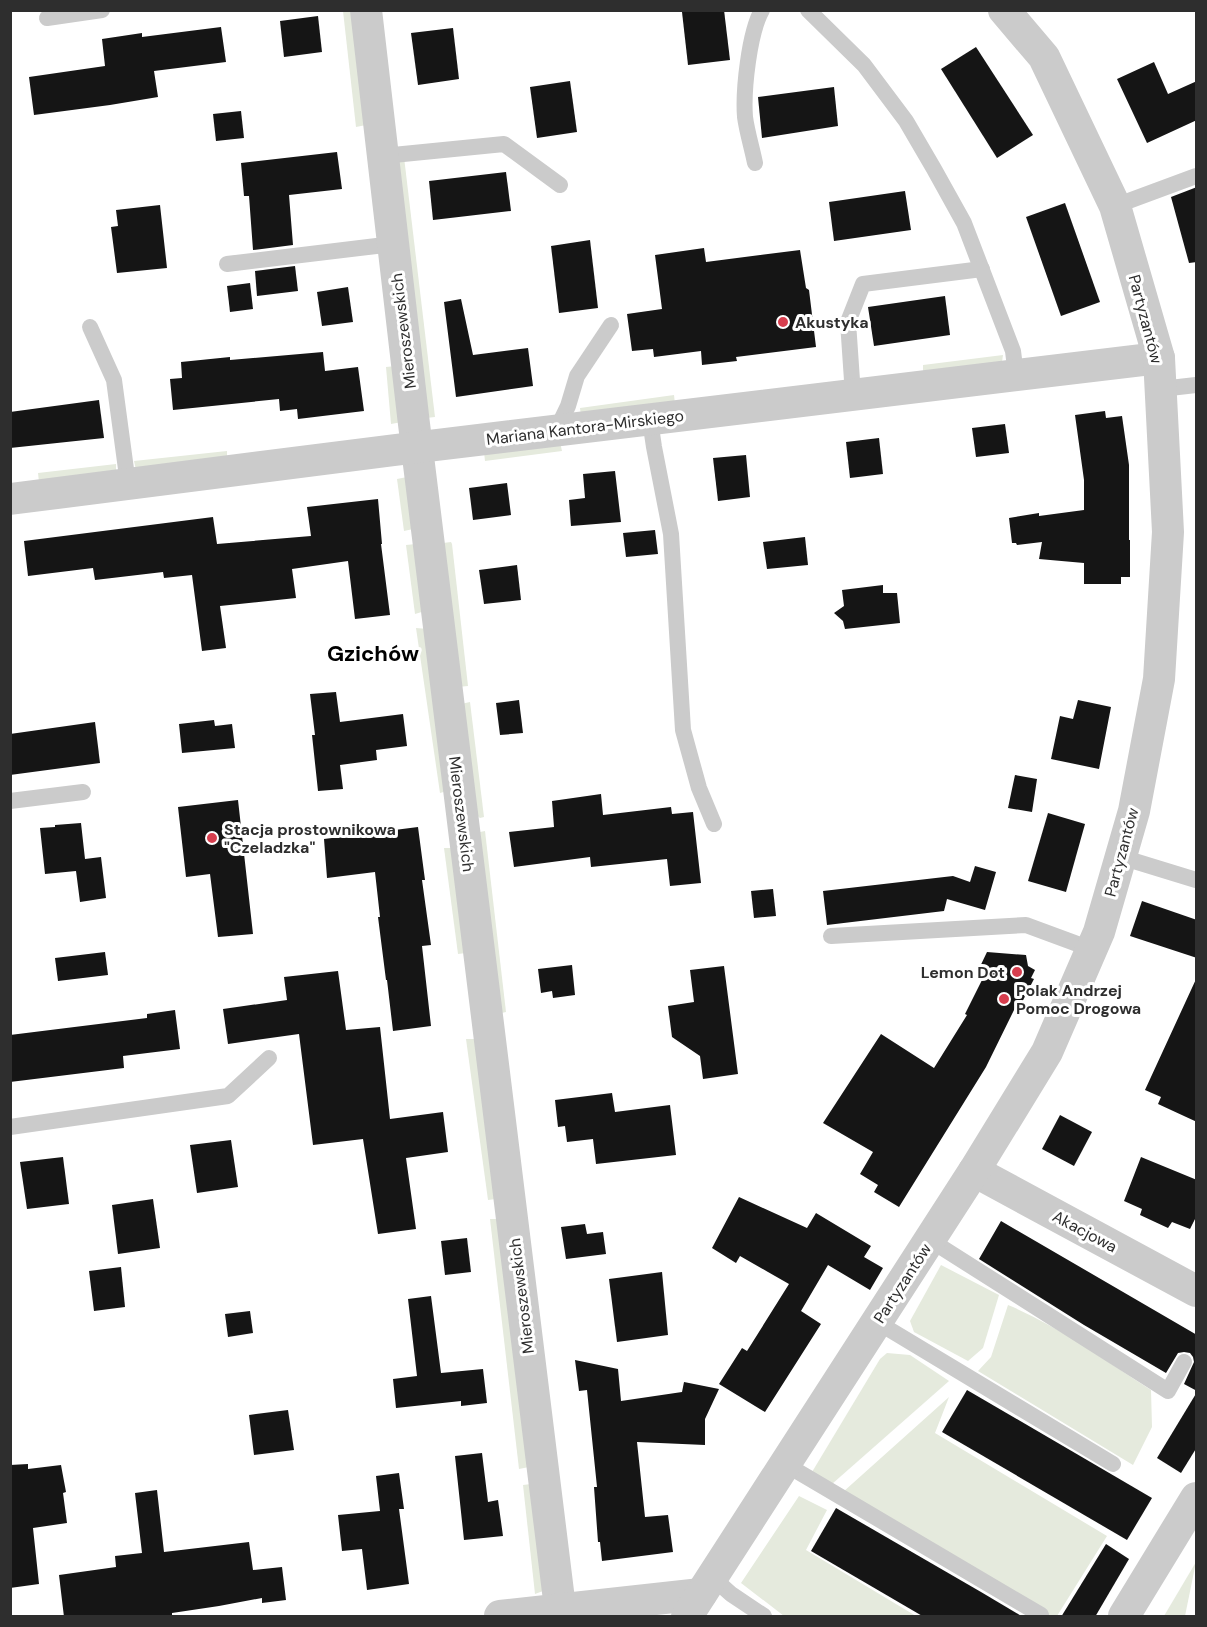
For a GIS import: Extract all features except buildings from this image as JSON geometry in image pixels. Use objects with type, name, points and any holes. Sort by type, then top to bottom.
[{"type":"street","name":"Mieroszewskich","points":[[366,10],[417,448],[560,1613]]},
{"type":"street","name":"Partyzantów","points":[[700,1596],[930,1240],[1047,1052],[1099,932],[1134,811],[1159,679],[1168,532],[1160,358],[1115,206],[1044,57],[1004,10]]},
{"type":"street","name":"Mariana Kantora-Mirskiego","points":[[10,499],[1160,358]]},
{"type":"street","name":"Akacjowa","points":[[974,1171],[1197,1291]]},
{"type":"street","points":[[1124,1617],[1197,1498]]},
{"type":"street","points":[[500,1617],[560,1613],[700,1596]]},
{"type":"lane","points":[[47,18],[102,10]]},
{"type":"lane","points":[[755,163],[745,116],[747,70],[757,19],[762,10]]},
{"type":"lane","points":[[808,10],[864,65],[906,121],[964,223],[1013,351],[1016,375]]},
{"type":"lane","points":[[383,156],[504,144],[560,185]]},
{"type":"lane","points":[[1115,206],[1197,176]]},
{"type":"lane","points":[[227,264],[393,244]]},
{"type":"lane","points":[[853,395],[848,322],[863,284],[982,269]]},
{"type":"lane","points":[[556,431],[568,406],[577,376],[611,325]]},
{"type":"lane","points":[[90,327],[114,380],[128,484]]},
{"type":"lane","points":[[1161,389],[1197,385]]},
{"type":"lane","points":[[650,420],[671,534],[683,730],[699,788],[714,824]]},
{"type":"lane","points":[[10,801],[83,792]]},
{"type":"lane","points":[[1121,857],[1197,880]]},
{"type":"lane","points":[[831,936],[1026,925],[1091,949]]},
{"type":"lane","points":[[10,1127],[228,1096],[269,1058]]},
{"type":"lane","points":[[930,1240],[1168,1391],[1184,1362]]},
{"type":"lane","points":[[877,1322],[1113,1464]]},
{"type":"lane","points":[[785,1464],[1041,1615]]},
{"type":"lane","points":[[700,1596],[731,1594],[764,1617]]},
{"type":"shaded area","points":[[343,11],[352,11],[366,125],[356,127]]},
{"type":"shaded area","points":[[395,157],[404,157],[435,417],[426,418]]},
{"type":"shaded area","points":[[1003,355],[1002,362],[923,373],[923,365]]},
{"type":"shaded area","points":[[396,366],[402,422],[391,424],[386,367]]},
{"type":"shaded area","points":[[674,395],[675,404],[581,416],[580,408]]},
{"type":"shaded area","points":[[560,442],[562,451],[485,461],[484,452]]},
{"type":"shaded area","points":[[227,451],[227,458],[136,470],[134,461]]},
{"type":"shaded area","points":[[116,464],[116,472],[39,482],[38,473]]},
{"type":"shaded area","points":[[407,477],[413,529],[404,531],[397,479]]},
{"type":"shaded area","points":[[451,542],[468,686],[458,687],[443,543]]},
{"type":"shaded area","points":[[416,544],[425,611],[415,614],[406,545]]},
{"type":"shaded area","points":[[416,628],[428,629],[447,791],[440,793]]},
{"type":"shaded area","points":[[470,702],[484,817],[480,818],[474,813],[461,704]]},
{"type":"shaded area","points":[[485,831],[506,1012],[497,1014],[480,832]]},
{"type":"shaded area","points":[[444,848],[454,848],[466,953],[458,954]]},
{"type":"shaded area","points":[[466,1039],[478,1039],[496,1199],[488,1200]]},
{"type":"shaded area","points":[[490,1219],[499,1219],[529,1467],[519,1469]]},
{"type":"shaded area","points":[[941,1265],[999,1295],[983,1348],[968,1361],[914,1332],[910,1321]]},
{"type":"shaded area","points":[[1008,1305],[1063,1333],[1151,1390],[1152,1427],[1133,1465],[978,1371],[991,1357]]},
{"type":"shaded area","points":[[887,1353],[910,1355],[949,1381],[832,1484],[812,1472],[880,1359]]},
{"type":"shaded area","points":[[949,1397],[935,1433],[1107,1536],[1057,1616],[1045,1616],[843,1492]]},
{"type":"shaded area","points":[[531,1484],[543,1591],[535,1594],[523,1485]]},
{"type":"shaded area","points":[[799,1496],[827,1510],[806,1550],[916,1616],[784,1616],[741,1583]]},
{"type":"shaded area","points":[[1196,1562],[1185,1616],[1164,1616]]},
{"type":"place","name":"Akustyka","points":[[783,322]]},
{"type":"place","name":"Stacja prostownikowa \"Czeladzka\"","points":[[212,838]]},
{"type":"place","name":"Lemon Dot","points":[[1017,972]]},
{"type":"place","name":"Polak Andrzej Pomoc Drogowa","points":[[1004,999]]},
{"type":"district","name":"Gzichów","points":[[373,653]]}]
